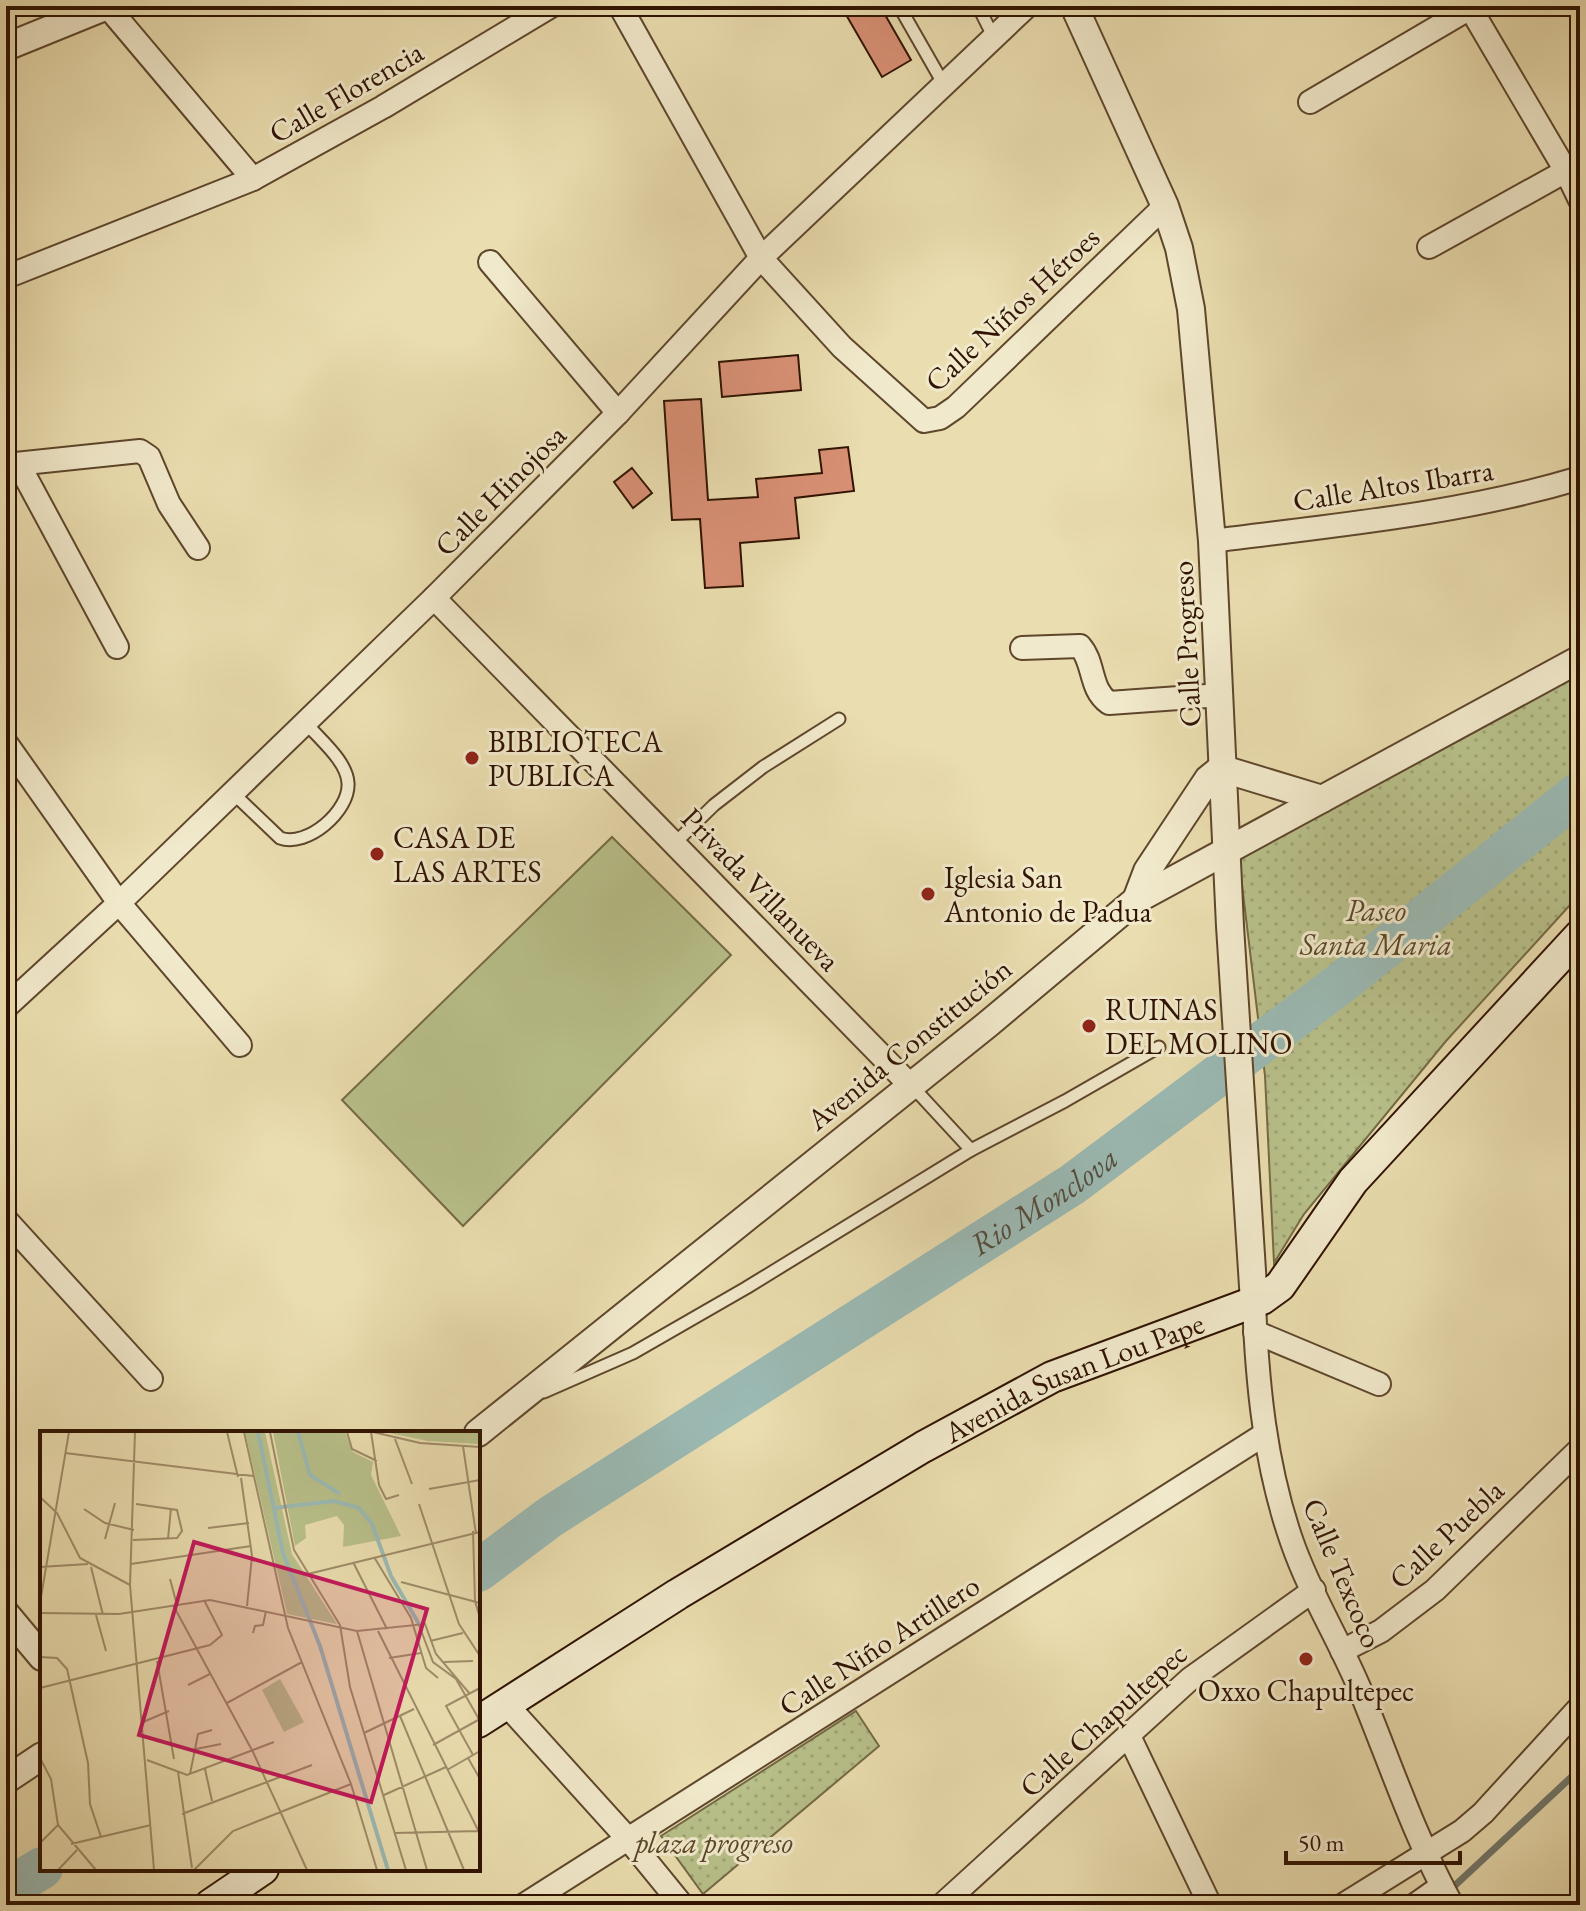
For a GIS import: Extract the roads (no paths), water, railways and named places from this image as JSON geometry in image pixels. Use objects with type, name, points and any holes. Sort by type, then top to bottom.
[{"type":"main road","name":"Avenida Susan Lou Pape","points":[[480,1721],[690,1587],[896,1462],[1052,1377],[1123,1348],[1254,1302],[1280,1286],[1353,1181],[1580,935]]},
{"type":"main road","points":[[210,1905],[260,1871]]},
{"type":"street","points":[[6,47],[107,6],[253,179]]},
{"type":"street","name":"Calle Florencia","points":[[6,277],[253,179],[383,107],[551,6]]},
{"type":"street","points":[[620,6],[761,258]]},
{"type":"street","name":"Calle Hinojosa","points":[[6,1007],[119,903],[434,598],[618,413],[761,258],[1027,6]]},
{"type":"street","name":"Calle Progreso","points":[[1074,6],[1165,206],[1179,248],[1191,309],[1212,541],[1230,926],[1254,1302]]},
{"type":"street","points":[[1310,102],[1469,7],[1580,200]]},
{"type":"street","points":[[1429,247],[1566,171]]},
{"type":"street","name":"Calle Niños Héroes","points":[[761,258],[842,347],[927,422],[940,418],[956,407],[1165,206]]},
{"type":"street","points":[[490,262],[618,413]]},
{"type":"street","points":[[117,647],[12,465],[140,451],[149,457],[169,504],[198,548]]},
{"type":"street","name":"Calle Altos Ibarra","points":[[1212,541],[1429,514],[1527,494],[1580,478]]},
{"type":"street","name":"Privada Villanueva","points":[[434,598],[910,1085]]},
{"type":"street","points":[[1022,648],[1080,646],[1086,654],[1098,694],[1109,703],[1221,695]]},
{"type":"street","name":"Avenida Constitución","points":[[480,1431],[1136,900],[1580,659]]},
{"type":"street","points":[[6,743],[119,903],[240,1045]]},
{"type":"street","points":[[1136,900],[1147,871],[1208,779],[1224,767],[1322,799]]},
{"type":"street","points":[[6,1220],[151,1379]]},
{"type":"street","name":"Calle Texcoco","points":[[1254,1302],[1265,1434],[1276,1488],[1293,1545],[1447,1896]]},
{"type":"street","points":[[1255,1332],[1379,1384]]},
{"type":"street","name":"Calle Niño Artillero","points":[[524,1905],[1265,1434]]},
{"type":"street","name":"Calle Puebla","points":[[1342,1651],[1381,1631],[1435,1590],[1580,1449]]},
{"type":"street","name":"Calle Chapultepec","points":[[942,1905],[1190,1679],[1314,1590]]},
{"type":"street","points":[[6,1614],[40,1655]]},
{"type":"street","points":[[505,1703],[629,1840],[682,1905]]},
{"type":"street","points":[[1343,1905],[1462,1831],[1483,1813],[1580,1707]]},
{"type":"street","points":[[1129,1736],[1210,1905]]},
{"type":"street","points":[[6,1780],[40,1757]]},
{"type":"street","points":[[1415,1905],[1447,1896]]},
{"type":"lane","points":[[899,6],[943,83]]},
{"type":"lane","points":[[978,6],[993,36]]},
{"type":"lane","points":[[675,843],[714,805],[763,767],[839,719]]},
{"type":"lane","points":[[233,793],[280,838],[288,841],[305,838],[339,809],[347,794],[348,781],[337,759],[306,723]]},
{"type":"lane","points":[[515,1405],[633,1353],[746,1288],[971,1150],[1159,1047]]},
{"type":"lane","points":[[910,1085],[971,1150]]},
{"type":"waterway","name":"Rio Monclova","points":[[480,1570],[550,1517],[1073,1184],[1341,983],[1580,792]]},
{"type":"waterway","points":[[1434,1905],[1580,1769]]},
{"type":"waterway","name":"Rio Monclova","points":[[6,1890],[40,1869]]},
{"type":"place","name":"BIBLIOTECA PUBLICA","points":[[472,758]]},
{"type":"place","name":"CASA DE LAS ARTES","points":[[377,854]]},
{"type":"place","name":"Iglesia San Antonio de Padua","points":[[928,894]]},
{"type":"place","name":"RUINAS DEL MOLINO","points":[[1089,1026]]},
{"type":"place","name":"Oxxo Chapultepec","points":[[1306,1659]]},
{"type":"park label","name":"Paseo Santa Maria","points":[[1376,927]]},
{"type":"park label","name":"plaza progreso","points":[[714,1842]]}]
